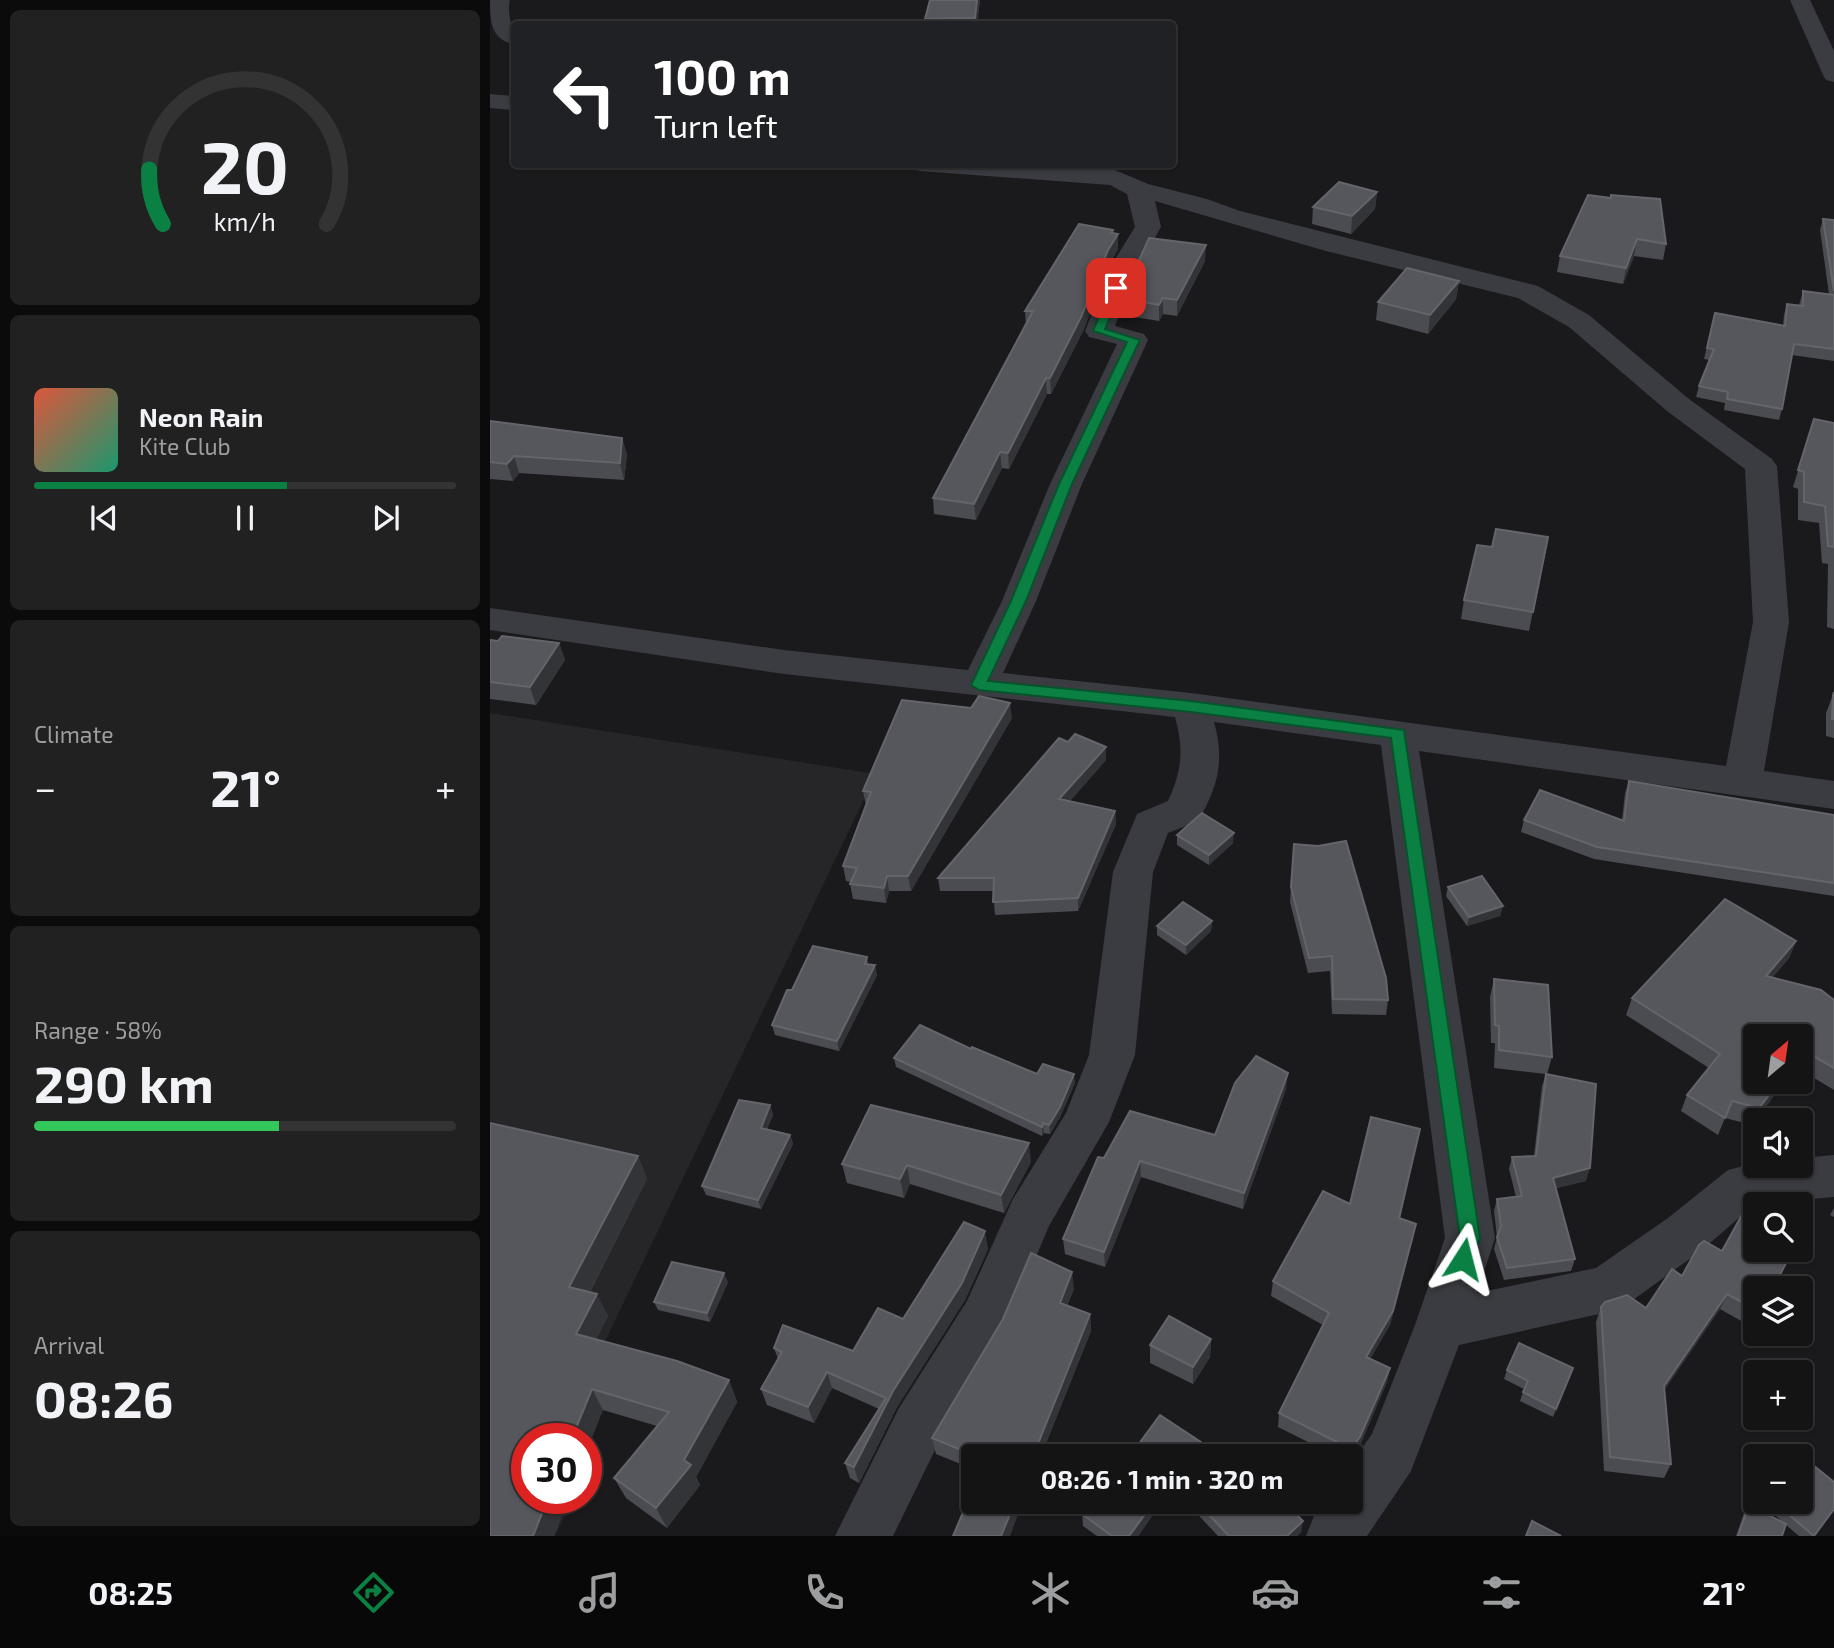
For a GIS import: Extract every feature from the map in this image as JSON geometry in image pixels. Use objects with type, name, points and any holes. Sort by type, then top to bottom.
[{"type":"street","points":[[500,0],[496,10],[507,36],[511,37]]},
{"type":"street","points":[[1804,9],[1834,21]]},
{"type":"street","points":[[1804,9],[1834,75]]},
{"type":"street","points":[[490,101],[511,103]]},
{"type":"street","points":[[976,168],[1115,178],[1139,190],[1199,204],[1231,217],[1528,292],[1579,321],[1678,405],[1761,466],[1771,622],[1742,781]]},
{"type":"street","points":[[979,685],[1018,601],[1066,484],[1134,340],[1099,331],[1125,266],[1147,227],[1139,190]]},
{"type":"street","points":[[490,619],[784,662],[1191,706],[1834,795]]},
{"type":"street","points":[[863,1536],[918,1427],[985,1318],[1030,1214],[1086,1122],[1112,1055],[1133,872],[1151,824],[1184,811],[1202,769],[1203,749],[1191,706]]},
{"type":"street","points":[[1334,1536],[1392,1452],[1441,1325],[1470,1238],[1398,734]]},
{"type":"street","points":[[1441,1325],[1608,1289],[1685,1234],[1745,1185],[1834,1176]]},
{"type":"shaded area","points":[[490,713],[876,774],[566,1423],[511,1423],[511,1514],[566,1514],[555,1536],[490,1536]]},
{"type":"building","points":[[930,0],[977,0],[975,18],[925,19]]},
{"type":"building","points":[[1339,182],[1377,192],[1352,216],[1313,207]]},
{"type":"building","points":[[1588,195],[1660,199],[1666,244],[1637,239],[1626,268],[1560,256]]},
{"type":"building","points":[[1823,219],[1834,220],[1834,291]]},
{"type":"building","points":[[1079,224],[1113,230],[1111,233],[1118,234],[1108,250],[1082,315],[1050,378],[1046,378],[1008,453],[1000,452],[974,504],[933,498],[1033,311],[1025,311]]},
{"type":"building","points":[[1149,238],[1206,245],[1177,300],[1163,298],[1159,305],[1122,298]]},
{"type":"building","points":[[1407,268],[1459,281],[1430,315],[1378,302]]},
{"type":"building","points":[[1803,291],[1834,295],[1834,349],[1794,344],[1782,409],[1727,399],[1728,392],[1699,386],[1714,349],[1707,348],[1715,313],[1785,326],[1787,304],[1803,306]]},
{"type":"building","points":[[1814,419],[1834,423],[1834,547],[1828,546],[1825,506],[1804,502],[1804,472],[1798,470]]},
{"type":"building","points":[[490,421],[622,438],[620,463],[514,456],[507,464],[490,462]]},
{"type":"building","points":[[1496,529],[1548,537],[1533,612],[1464,600],[1477,545],[1492,547]]},
{"type":"building","points":[[502,636],[559,643],[530,687],[490,682],[490,640],[498,641]]},
{"type":"building","points":[[1834,692],[1834,719],[1832,719],[1833,695]]},
{"type":"building","points":[[979,696],[1010,703],[908,876],[887,876],[884,888],[850,884],[857,868],[843,866],[871,792],[863,791],[902,700],[971,708]]},
{"type":"building","points":[[1075,734],[1106,747],[1059,799],[1115,811],[1078,898],[993,902],[994,878],[938,878],[1059,738],[1068,742]]},
{"type":"building","points":[[1629,781],[1834,815],[1834,883],[1597,847],[1524,820],[1540,790],[1624,821]]},
{"type":"building","points":[[1202,813],[1234,833],[1209,855],[1177,835]]},
{"type":"building","points":[[1346,841],[1386,978],[1388,1000],[1333,999],[1332,956],[1309,958],[1291,887],[1294,844],[1318,846]]},
{"type":"building","points":[[1482,876],[1503,906],[1469,917],[1448,887]]},
{"type":"building","points":[[1725,899],[1796,941],[1766,976],[1821,990],[1834,1000],[1834,1068],[1813,1056],[1813,1024],[1743,1024],[1743,1094],[1770,1094],[1759,1108],[1732,1101],[1725,1118],[1687,1095],[1720,1054],[1632,998]]},
{"type":"building","points":[[1183,902],[1212,921],[1186,945],[1157,926]]},
{"type":"building","points":[[813,946],[867,957],[865,964],[875,965],[837,1041],[772,1025],[787,990],[792,990]]},
{"type":"building","points":[[1494,979],[1548,985],[1552,1057],[1499,1050],[1499,1026],[1495,1025]]},
{"type":"building","points":[[920,1025],[971,1049],[972,1047],[1037,1074],[1043,1064],[1074,1074],[1049,1125],[1043,1123],[1042,1127],[894,1058]]},
{"type":"building","points":[[1256,1056],[1288,1073],[1244,1193],[1140,1161],[1104,1252],[1063,1239],[1098,1157],[1104,1158],[1130,1111],[1215,1135],[1235,1083]]},
{"type":"building","points":[[1546,1074],[1596,1084],[1590,1168],[1553,1178],[1575,1259],[1507,1268],[1497,1237],[1501,1226],[1497,1199],[1522,1196],[1512,1157],[1536,1156]]},
{"type":"building","points":[[739,1100],[770,1105],[761,1128],[790,1135],[758,1200],[702,1186]]},
{"type":"building","points":[[871,1105],[1029,1143],[1001,1195],[907,1165],[900,1179],[842,1164]]},
{"type":"building","points":[[1371,1117],[1420,1129],[1399,1218],[1416,1224],[1393,1311],[1366,1357],[1390,1368],[1360,1437],[1355,1444],[1341,1444],[1279,1413],[1329,1313],[1273,1281],[1323,1191],[1350,1204]]},
{"type":"building","points":[[490,1123],[638,1156],[569,1287],[597,1294],[576,1334],[677,1361],[729,1380],[684,1460],[691,1465],[656,1508],[614,1478],[669,1412],[592,1389],[578,1423],[511,1423],[511,1514],[542,1514],[533,1536],[490,1536]]},
{"type":"building","points":[[1743,1213],[1743,1262],[1787,1262],[1779,1276],[1743,1276],[1743,1303],[1727,1294],[1664,1386],[1671,1464],[1610,1457],[1601,1307],[1605,1302],[1627,1295],[1646,1308],[1672,1269],[1682,1276],[1699,1245],[1704,1241],[1722,1251]]},
{"type":"building","points":[[964,1222],[985,1231],[962,1283],[893,1391],[854,1467],[845,1463],[886,1398],[827,1372],[808,1407],[761,1389],[782,1352],[774,1348],[783,1325],[853,1351],[878,1308],[903,1319]]},
{"type":"building","points":[[1031,1253],[1072,1272],[1060,1303],[1090,1314],[1038,1444],[961,1444],[961,1450],[932,1438],[1003,1319]]},
{"type":"building","points":[[672,1262],[724,1273],[707,1313],[654,1302]]},
{"type":"building","points":[[1169,1316],[1211,1339],[1193,1367],[1150,1345]]},
{"type":"building","points":[[1519,1343],[1573,1368],[1556,1409],[1523,1392],[1528,1381],[1507,1370]]},
{"type":"building","points":[[1160,1415],[1204,1444],[1139,1444]]},
{"type":"building","points":[[1813,1465],[1834,1482],[1834,1509],[1814,1536],[1788,1514],[1813,1514]]},
{"type":"building","points":[[962,1514],[1010,1514],[1001,1536],[953,1536]]},
{"type":"building","points":[[1082,1514],[1145,1514],[1129,1536],[1112,1536]]},
{"type":"building","points":[[1208,1514],[1296,1514],[1303,1521],[1287,1536],[1229,1536]]},
{"type":"building","points":[[1746,1514],[1767,1514],[1786,1524],[1782,1536],[1738,1536]]},
{"type":"building","points":[[1532,1521],[1561,1536],[1526,1536]]},
{"type":"route","points":[[1116,288],[1099,331],[1134,340],[1104,409],[1066,484],[1018,601],[979,685],[1191,706],[1398,734],[1470,1238],[1463,1259]]}]
